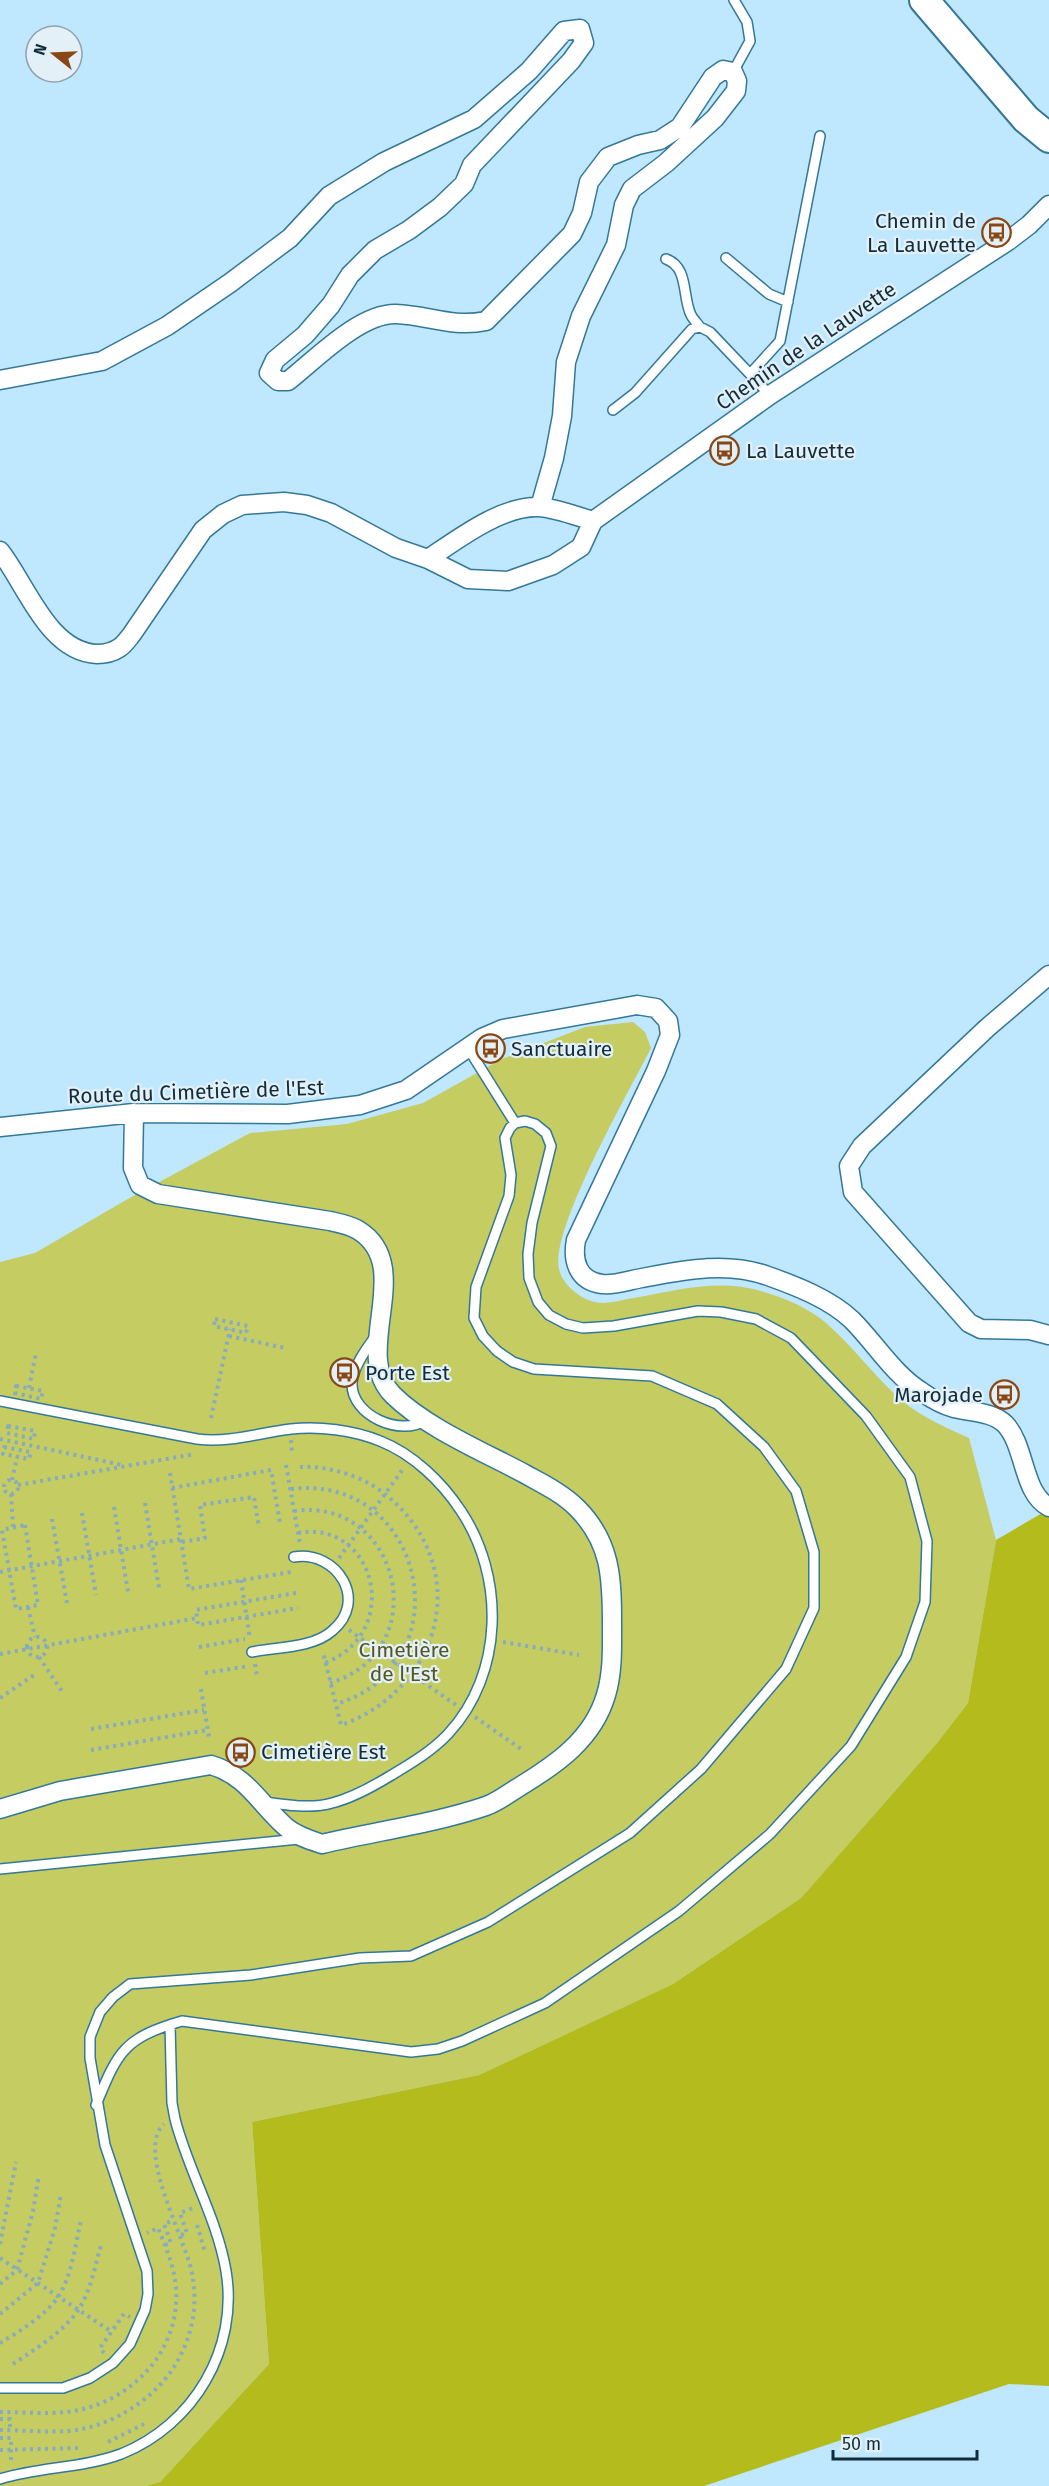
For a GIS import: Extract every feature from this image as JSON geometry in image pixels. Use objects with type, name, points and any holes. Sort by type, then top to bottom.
[{"type":"main road","points":[[924,0],[1026,119],[1049,138]]},
{"type":"street","points":[[0,380],[102,361],[167,326],[290,238],[329,196],[384,162],[474,119],[529,71],[564,31],[580,29],[584,43],[571,61],[472,165],[464,184],[440,207],[409,231],[375,250],[350,275],[331,306],[305,335],[275,360],[269,373],[278,381],[288,381],[353,330],[375,316],[395,314],[468,325],[486,321],[572,234],[582,213],[589,182],[608,157],[660,140],[680,128],[713,77],[723,70],[733,72],[737,81],[736,92],[715,118],[666,163],[632,189],[624,205],[616,245],[581,316],[566,362],[562,416],[554,458],[540,507]]},
{"type":"street","name":"Chemin de la Lauvette","points":[[0,551],[38,610],[64,642],[80,651],[105,654],[118,649],[132,634],[204,530],[223,514],[242,505],[284,502],[308,505],[331,513],[396,548],[429,559],[468,579],[508,581],[553,565],[581,547],[593,521],[770,395],[1008,241],[1029,225],[1047,203]]},
{"type":"street","points":[[429,559],[462,536],[506,512],[523,508],[540,507],[593,521]]},
{"type":"street","points":[[1049,975],[987,1028],[862,1146],[849,1166],[853,1192],[969,1323],[981,1329],[1030,1330],[1049,1335]]},
{"type":"street","name":"Route du Cimetière de l'Est","points":[[0,1127],[134,1113],[288,1114],[360,1105],[406,1090],[482,1038],[503,1029],[637,1005],[656,1008],[668,1021],[669,1035],[656,1071],[576,1240],[573,1257],[578,1269],[588,1280],[603,1285],[688,1270],[728,1269],[767,1275],[814,1294],[850,1318],[914,1387],[934,1400],[952,1407],[983,1413],[1003,1422],[1012,1431],[1017,1442],[1035,1494],[1042,1503],[1049,1507]]},
{"type":"street","points":[[0,1809],[60,1791],[211,1765],[239,1777],[288,1829],[304,1839],[322,1844],[452,1816],[489,1805],[541,1774],[570,1753],[591,1729],[606,1695],[612,1658],[612,1583],[605,1550],[592,1525],[575,1506],[552,1489],[426,1420],[392,1394],[383,1381],[378,1365],[378,1333],[384,1296],[384,1269],[372,1242],[357,1230],[330,1221],[158,1194],[140,1185],[133,1168],[134,1113]]},
{"type":"lane","points":[[733,72],[750,41],[747,22],[734,0]]},
{"type":"lane","points":[[750,374],[780,341],[820,136]]},
{"type":"lane","points":[[726,258],[769,294],[788,302]]},
{"type":"lane","points":[[666,260],[674,262],[681,271],[690,314],[700,327],[710,332],[770,395]]},
{"type":"lane","points":[[613,410],[635,393],[692,329],[700,327]]},
{"type":"lane","points":[[468,1048],[515,1123]]},
{"type":"lane","points":[[0,2388],[48,2388],[77,2385],[113,2363],[130,2344],[141,2322],[148,2294],[147,2271],[105,2145],[96,2105],[90,2058],[90,2037],[100,2012],[113,1997],[130,1984],[251,1975],[360,1958],[411,1956],[488,1922],[630,1833],[701,1769],[786,1669],[813,1608],[814,1552],[796,1491],[764,1447],[717,1404],[652,1376],[534,1369],[513,1362],[497,1351],[483,1336],[474,1318],[476,1287],[508,1196],[511,1175],[505,1138],[515,1123],[525,1121],[535,1124],[546,1133],[551,1146],[532,1223],[528,1254],[529,1278],[538,1302],[549,1315],[566,1324],[583,1328],[614,1326],[698,1311],[721,1312],[756,1319],[773,1326],[791,1338],[866,1416],[910,1477],[927,1541],[925,1602],[906,1657],[851,1746],[770,1834],[679,1911],[545,2003],[462,2041],[438,2049],[411,2052],[182,2021],[152,2029],[134,2041],[114,2063],[96,2105]]},
{"type":"lane","points":[[378,1333],[355,1371],[352,1383],[356,1400],[369,1415],[387,1423],[405,1427],[417,1426],[426,1420]]},
{"type":"lane","points":[[0,1401],[213,1441],[243,1439],[290,1430],[335,1430],[380,1441],[410,1458],[442,1485],[470,1525],[488,1567],[493,1608],[491,1640],[478,1687],[449,1732],[433,1748],[375,1785],[331,1804],[291,1805],[262,1802]]},
{"type":"lane","points":[[252,1652],[320,1639],[340,1623],[346,1613],[348,1600],[343,1578],[333,1566],[321,1559],[298,1556]]},
{"type":"lane","points":[[0,1869],[304,1839]]},
{"type":"lane","points":[[0,2479],[119,2454],[157,2435],[176,2420],[210,2376],[225,2329],[227,2307],[225,2270],[175,2119],[172,2103],[170,2025]]},
{"type":"path","points":[[215,1319],[248,1326],[246,1333],[230,1329],[214,1326],[215,1319]]},
{"type":"path","points":[[211,1418],[230,1329]]},
{"type":"path","points":[[229,1336],[285,1348]]},
{"type":"path","points":[[29,1388],[36,1353]]},
{"type":"path","points":[[8,1426],[35,1431],[34,1439],[21,1436],[7,1433],[8,1426]]},
{"type":"path","points":[[18,1450],[21,1436]]},
{"type":"path","points":[[0,1439],[126,1466]]},
{"type":"path","points":[[18,1485],[16,1492],[11,1494],[2,1488],[6,1481],[12,1480],[18,1485],[202,1452],[213,1441]]},
{"type":"path","points":[[4,1447],[31,1452],[29,1460],[17,1457],[3,1454],[4,1447]]},
{"type":"path","points":[[12,1480],[17,1457]]},
{"type":"path","points":[[333,1566],[410,1458]]},
{"type":"path","points":[[286,1465],[294,1511],[298,1556]]},
{"type":"path","points":[[300,1467],[341,1472],[372,1484],[385,1493],[420,1533],[429,1553],[436,1582],[433,1630],[422,1658],[393,1697],[365,1716],[341,1725],[320,1639]]},
{"type":"path","points":[[172,1488],[271,1470],[280,1523]]},
{"type":"path","points":[[170,1473],[189,1589],[292,1572]]},
{"type":"path","points":[[291,1490],[306,1488],[332,1491],[354,1499],[372,1512],[389,1527],[401,1544],[416,1587],[413,1622],[405,1645],[395,1662],[369,1688],[336,1704]]},
{"type":"path","points":[[11,1494],[13,1527]]},
{"type":"path","points":[[0,1572],[121,1550],[205,1538],[200,1505],[254,1497],[259,1528]]},
{"type":"path","points":[[145,1503],[159,1588]]},
{"type":"path","points":[[114,1507],[128,1592]]},
{"type":"path","points":[[294,1511],[308,1509],[330,1513],[360,1529],[378,1547],[393,1577],[395,1601],[393,1616],[378,1650],[361,1668],[342,1680],[330,1683]]},
{"type":"path","points":[[82,1513],[96,1595]]},
{"type":"path","points":[[52,1519],[67,1603]]},
{"type":"path","points":[[24,1526],[32,1566],[38,1605],[16,1609],[2,1530],[24,1526]]},
{"type":"path","points":[[241,1580],[256,1677]]},
{"type":"path","points":[[296,1593],[196,1610],[197,1618],[198,1625],[298,1608]]},
{"type":"path","points":[[28,1607],[35,1638]]},
{"type":"path","points":[[0,1654],[197,1618]]},
{"type":"path","points":[[340,1623],[524,1750]]},
{"type":"path","points":[[35,1638],[42,1639],[46,1645],[46,1652],[39,1657],[31,1656],[27,1649],[29,1642],[35,1638]]},
{"type":"path","points":[[491,1640],[579,1655]]},
{"type":"path","points":[[39,1657],[63,1693]]},
{"type":"path","points":[[0,1698],[37,1672]]},
{"type":"path","points":[[201,1689],[209,1737]]},
{"type":"path","points":[[91,1729],[204,1710]]},
{"type":"path","points":[[92,1750],[208,1730]]},
{"type":"path","points":[[0,2244],[16,2162]]},
{"type":"path","points":[[0,2284],[17,2270],[33,2211],[39,2175]]},
{"type":"path","points":[[0,2314],[38,2283],[55,2228],[61,2194]]},
{"type":"path","points":[[181,2235],[187,2233],[180,2213],[204,2204]]},
{"type":"path","points":[[191,2209],[208,2260]]},
{"type":"path","points":[[165,2245],[171,2242],[164,2224],[174,2220]]},
{"type":"path","points":[[0,2343],[28,2324],[58,2296],[65,2281],[81,2221]]},
{"type":"path","points":[[13,2364],[38,2348],[79,2310],[86,2296],[101,2246]]},
{"type":"path","points":[[0,2258],[112,2332]]},
{"type":"path","points":[[113,2363],[99,2348],[124,2314],[141,2322]]},
{"type":"path","points":[[102,2444],[152,2418]]},
{"type":"path","points":[[0,2419],[10,2419],[10,2430]]},
{"type":"path","points":[[0,2438],[10,2438],[11,2450]]},
{"type":"path","points":[[0,2450],[86,2448]]},
{"type":"green space","name":"Cimetière de l'Est","points":[[633,1022],[645,1032],[651,1048],[610,1126],[579,1193],[560,1250],[561,1276],[570,1288],[582,1297],[603,1303],[683,1289],[716,1286],[748,1288],[788,1300],[825,1322],[905,1403],[928,1418],[969,1438],[996,1540],[968,1703],[937,1743],[801,1898],[673,1984],[479,2075],[252,2122],[269,2364],[160,2482],[146,2486],[0,2486],[0,1262],[35,1253],[126,1200],[250,1133],[347,1124],[423,1103],[502,1059],[585,1027]]},
{"type":"shaded area","points":[[1049,1509],[1049,2386],[1009,2384],[704,2486],[146,2486],[160,2482],[269,2364],[252,2122],[479,2075],[673,1984],[801,1898],[937,1743],[968,1703],[996,1540]]},
{"type":"place","name":"Chemin de La Lauvette","points":[[997,233]]},
{"type":"place","name":"La Lauvette","points":[[725,451]]},
{"type":"place","name":"Sanctuaire","points":[[490,1049]]},
{"type":"place","name":"Porte Est","points":[[344,1373]]},
{"type":"place","name":"Marojade","points":[[1004,1395]]},
{"type":"place","name":"Cimetière Est","points":[[240,1752]]}]
